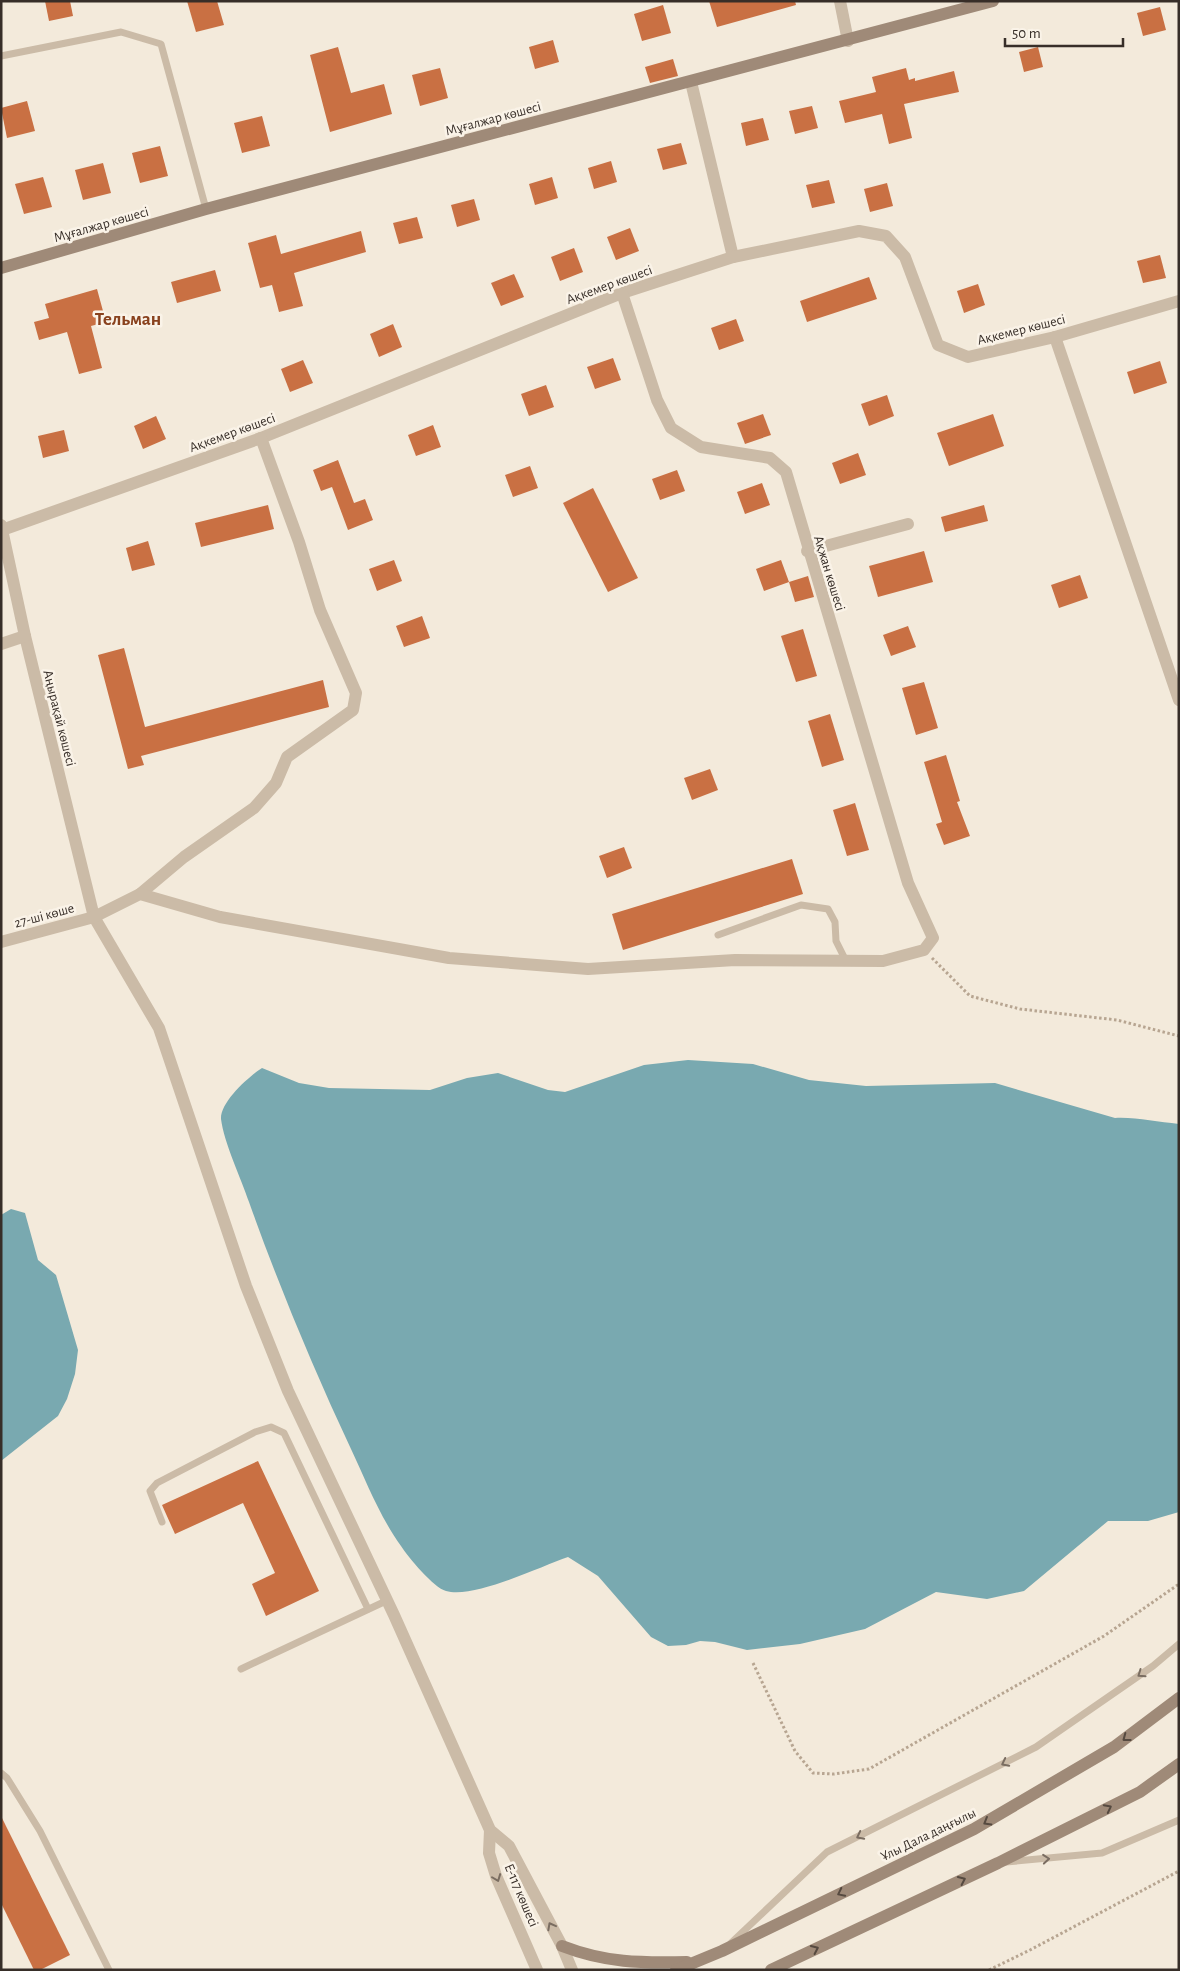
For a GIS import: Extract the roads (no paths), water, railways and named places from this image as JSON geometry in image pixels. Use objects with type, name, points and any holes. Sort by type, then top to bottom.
[{"type":"main road","name":"Мұғалжар көшесі","points":[[1,268],[206,210],[993,1]]},
{"type":"main road","name":"Ұлы Дала даңғылы","points":[[676,1970],[722,1951],[974,1829],[1114,1747],[1179,1698]]},
{"type":"main road","points":[[771,1970],[998,1863],[1140,1792],[1179,1764]]},
{"type":"main road","points":[[562,1946],[607,1960],[636,1963],[694,1962]]},
{"type":"street","points":[[840,1],[848,41]]},
{"type":"street","points":[[691,82],[733,257]]},
{"type":"street","name":"Ақкемер көшесі","points":[[2,527],[260,438],[622,293],[733,257],[859,231],[886,236],[905,257],[938,345],[968,357],[1055,337],[1179,301]]},
{"type":"street","name":"Ақжан көшесі","points":[[622,293],[657,400],[671,428],[701,447],[770,458],[786,472],[908,883],[932,938],[924,950],[883,961],[846,961]]},
{"type":"street","points":[[1055,337],[1179,700]]},
{"type":"street","name":"27-ші көше","points":[[1,942],[94,917],[140,894],[184,857],[254,808],[276,783],[287,757],[353,710],[356,692],[320,610],[299,542],[260,438]]},
{"type":"street","points":[[808,551],[908,524]]},
{"type":"street","name":"Аңырақай көшесі","points":[[2,527],[25,636],[94,917],[159,1028],[246,1286],[288,1391],[490,1830]]},
{"type":"street","points":[[1,644],[25,636]]},
{"type":"street","points":[[140,894],[220,917],[449,958],[588,969],[735,960],[846,961]]},
{"type":"street","points":[[490,1830],[509,1846],[562,1946],[572,1970]]},
{"type":"street","name":"Е-117 көшесі","points":[[490,1830],[489,1853],[496,1876],[537,1970]]},
{"type":"lane","points":[[1,56],[121,32],[161,44],[206,210]]},
{"type":"lane","points":[[718,934],[801,905],[820,907],[828,909],[835,922],[836,941],[846,961]]},
{"type":"lane","points":[[162,1522],[150,1491],[157,1483],[255,1432],[271,1428],[284,1433],[368,1609]]},
{"type":"lane","points":[[241,1670],[386,1601]]},
{"type":"lane","points":[[722,1951],[827,1852],[1036,1747],[1153,1666],[1179,1644]]},
{"type":"lane","points":[[1,1773],[8,1778],[40,1831],[109,1970]]},
{"type":"lane","points":[[998,1863],[1102,1853],[1179,1820]]},
{"type":"water","points":[[688,1060],[753,1064],[809,1080],[866,1086],[995,1083],[1115,1118],[1179,1124],[1179,1512],[1148,1521],[1108,1521],[1024,1591],[987,1599],[936,1592],[865,1629],[800,1644],[747,1650],[715,1642],[700,1641],[686,1645],[668,1646],[651,1637],[598,1576],[568,1557],[507,1581],[473,1590],[446,1591],[428,1578],[404,1551],[380,1511],[310,1357],[284,1296],[229,1149],[221,1119],[225,1105],[243,1083],[262,1068],[299,1083],[329,1088],[430,1090],[467,1078],[498,1073],[548,1090],[565,1092],[644,1065]]},
{"type":"water","points":[[11,1209],[25,1213],[38,1260],[56,1275],[78,1350],[75,1374],[67,1399],[58,1416],[1,1461],[1,1215]]},
{"type":"district","name":"Тельман","points":[[128,318]]}]
